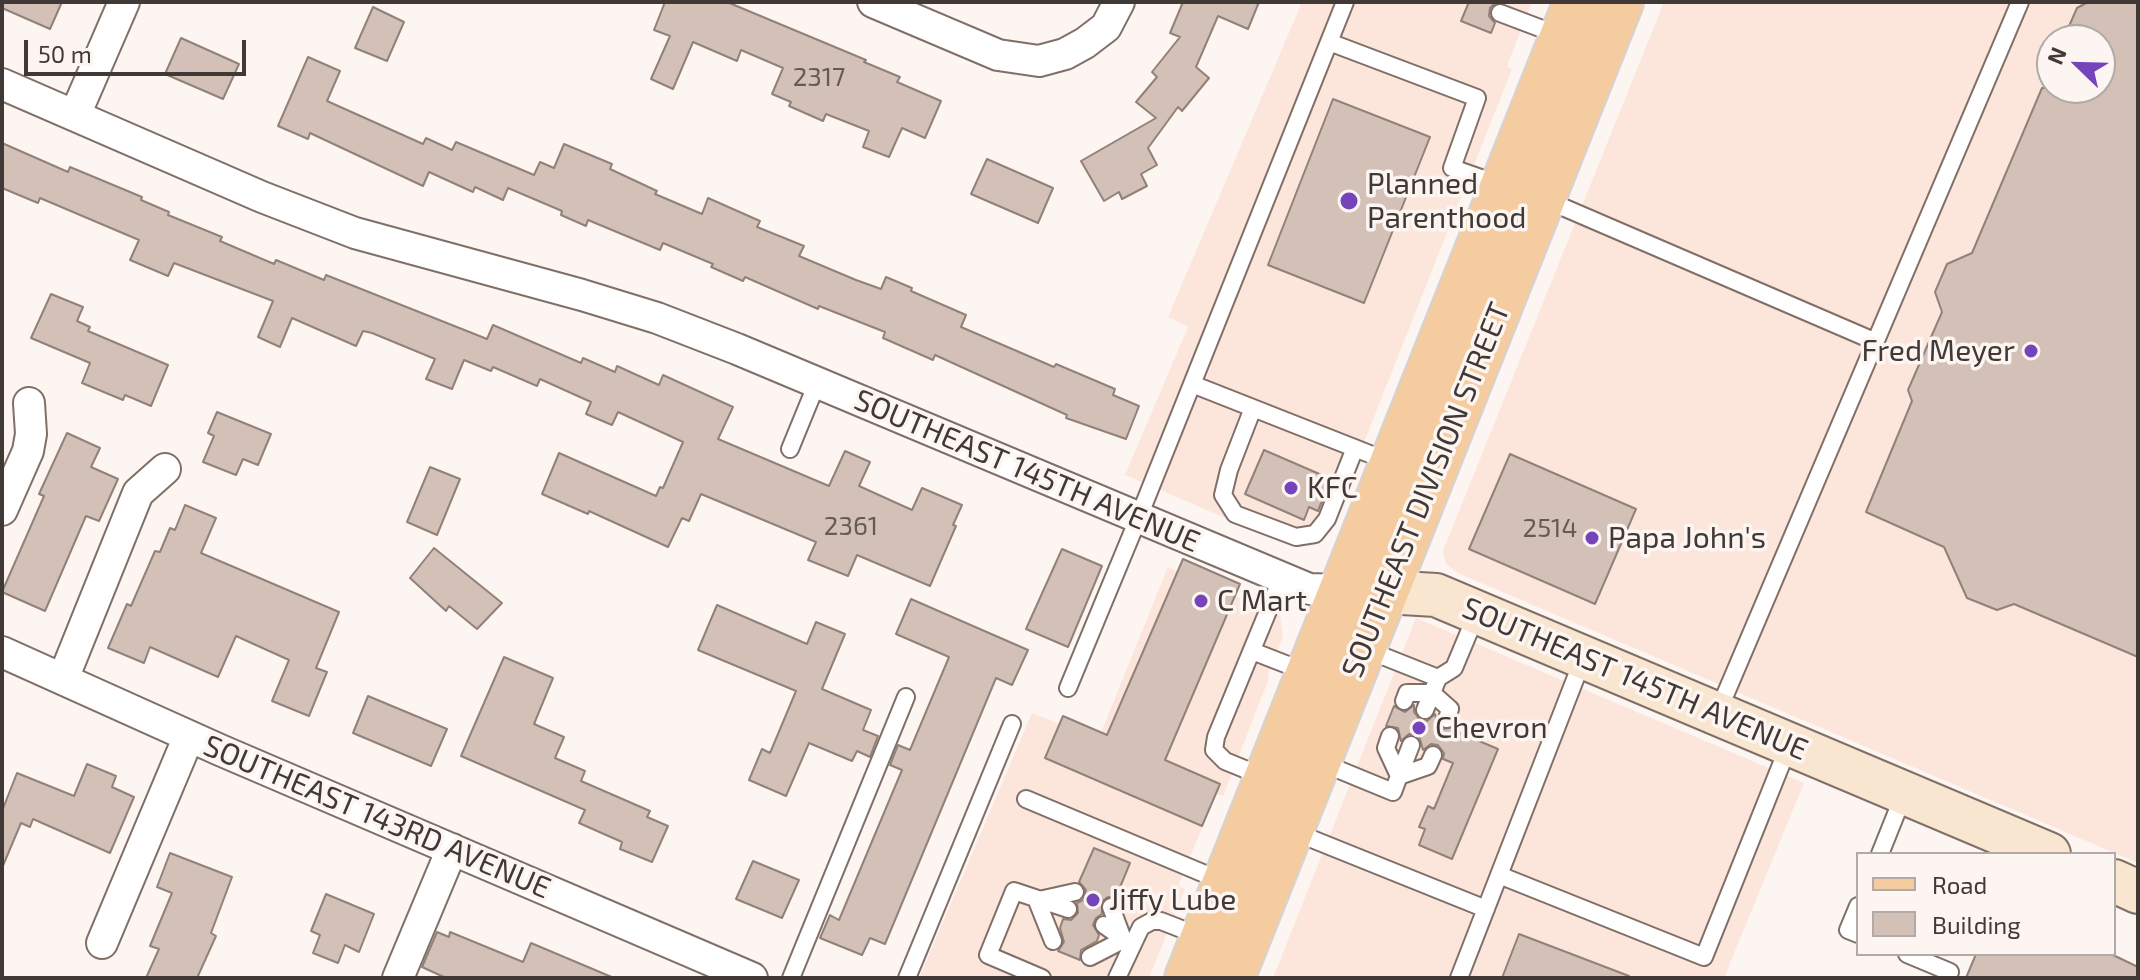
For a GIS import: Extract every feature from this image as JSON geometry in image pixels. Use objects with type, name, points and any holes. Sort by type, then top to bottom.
[{"type":"main road","name":"SOUTHEAST DIVISION STREET","points":[[1187,978],[1341,590],[1374,455],[1522,192],[1621,2]]},
{"type":"main road","name":"SOUTHEAST DIVISION STREET","points":[[1232,978],[1385,591],[1522,192],[1569,19]]},
{"type":"street","points":[[75,115],[124,2]]},
{"type":"street","points":[[873,2],[998,55],[1039,61],[1065,54],[1106,27],[1119,2]]},
{"type":"street","name":"SOUTHEAST 145TH AVENUE","points":[[2,84],[262,197],[355,233],[657,318],[1309,589],[1436,595],[2044,852]]},
{"type":"street","points":[[2,510],[28,451],[31,434],[29,403]]},
{"type":"street","points":[[63,679],[138,493],[165,469]]},
{"type":"street","name":"SOUTHEAST 143RD AVENUE","points":[[2,652],[189,736],[752,978]]},
{"type":"street","points":[[102,943],[189,736]]},
{"type":"street","points":[[398,978],[452,849]]},
{"type":"street","points":[[2116,882],[2138,892]]},
{"type":"lane","points":[[1068,688],[1345,2]]},
{"type":"lane","points":[[1717,714],[2020,2]]},
{"type":"lane","points":[[1500,13],[1569,19]]},
{"type":"lane","points":[[1329,42],[1477,98],[1452,168],[1522,192],[1874,341]]},
{"type":"lane","points":[[790,449],[817,383]]},
{"type":"lane","points":[[1192,384],[1374,455],[1315,534],[1296,537],[1235,514],[1223,495],[1229,470],[1253,408]]},
{"type":"lane","points":[[1266,778],[1225,761],[1214,750],[1216,737],[1282,577]]},
{"type":"lane","points":[[1404,701],[1407,693],[1435,685],[1454,668],[1477,612]]},
{"type":"lane","points":[[1362,648],[1435,685],[1450,709],[1447,719]]},
{"type":"lane","points":[[1252,651],[1308,673]]},
{"type":"lane","points":[[1459,978],[1584,657]]},
{"type":"lane","points":[[1425,710],[1435,685]]},
{"type":"lane","points":[[791,978],[906,697]]},
{"type":"lane","points":[[907,978],[1012,724]]},
{"type":"lane","points":[[1390,736],[1386,748],[1399,776]]},
{"type":"lane","points":[[1499,875],[1704,957],[1790,744]]},
{"type":"lane","points":[[1318,761],[1393,792],[1411,745]]},
{"type":"lane","points":[[1399,776],[1428,766],[1433,755]]},
{"type":"lane","points":[[1881,852],[1905,793]]},
{"type":"lane","points":[[1026,799],[1225,883]]},
{"type":"lane","points":[[1291,830],[1486,909]]},
{"type":"lane","points":[[1042,978],[988,955],[1014,891],[1068,909]]},
{"type":"lane","points":[[1037,901],[1075,892]]},
{"type":"lane","points":[[1037,901],[1057,934]]},
{"type":"lane","points":[[1111,907],[1128,943]]},
{"type":"lane","points":[[1856,911],[1848,930],[1856,933]]},
{"type":"lane","points":[[1117,978],[1128,943],[1141,927],[1152,921],[1161,921],[1203,938]]},
{"type":"lane","points":[[1104,925],[1128,943]]},
{"type":"lane","points":[[1093,949],[1128,943]]},
{"type":"lane","points":[[1912,956],[1950,972]]},
{"type":"shaded area","points":[[1302,2],[1532,2],[1507,66],[1512,69],[1330,528],[1291,546],[1125,475],[1188,327],[1168,317]]},
{"type":"shaded area","points":[[1664,2],[2138,2],[2138,863],[1458,573],[1446,564],[1443,551]]},
{"type":"shaded area","points":[[1168,567],[1280,615],[1283,637],[1223,796],[1216,794],[1178,886],[1185,889],[1149,978],[919,978],[1032,713],[1098,740]]},
{"type":"shaded area","points":[[1416,618],[1804,783],[1724,978],[1273,978]]},
{"type":"building","points":[[2,2],[62,2],[50,29],[2,8]]},
{"type":"building","points":[[665,2],[727,2],[900,77],[897,82],[941,101],[925,138],[902,128],[889,157],[863,147],[869,131],[826,114],[823,121],[789,106],[791,102],[772,94],[783,68],[741,50],[737,61],[693,42],[673,89],[651,79],[670,36],[654,30]]},
{"type":"building","points":[[1183,2],[1259,2],[1248,29],[1218,16],[1196,67],[1209,78],[1182,111],[1178,107],[1148,148],[1157,165],[1141,174],[1147,186],[1122,199],[1119,192],[1104,201],[1081,161],[1156,118],[1136,102],[1157,77],[1152,72],[1180,37],[1170,33]]},
{"type":"building","points":[[1469,2],[1504,2],[1490,8],[1489,16],[1495,23],[1491,33],[1461,21]]},
{"type":"building","name":"Fred Meyer","points":[[2088,2],[2138,2],[2138,657],[2014,604],[1997,610],[1967,598],[1944,547],[1866,512],[1912,401],[1908,390],[1942,312],[1935,292],[1947,264],[1972,253],[2036,102],[2116,104],[2116,24],[2070,24],[2077,8]]},
{"type":"building","points":[[373,7],[404,22],[387,61],[355,48]]},
{"type":"building","points":[[181,38],[239,64],[223,99],[165,74]]},
{"type":"building","points":[[308,57],[340,71],[327,101],[423,144],[426,138],[452,150],[456,142],[534,175],[540,162],[554,168],[564,144],[612,164],[610,169],[657,191],[655,194],[702,214],[708,198],[760,221],[757,227],[804,246],[799,256],[856,280],[881,289],[886,277],[912,288],[911,291],[966,315],[961,327],[1115,389],[1113,395],[1139,406],[1126,439],[1066,418],[1067,415],[935,355],[933,360],[883,338],[885,332],[819,306],[818,309],[745,277],[743,281],[711,267],[713,264],[663,243],[660,250],[588,220],[586,226],[561,215],[562,211],[508,188],[503,200],[475,187],[473,192],[429,172],[423,186],[310,133],[308,139],[278,126]]},
{"type":"building","name":"Planned Parenthood","points":[[1333,99],[1430,137],[1364,303],[1268,265]]},
{"type":"building","points":[[2,143],[68,172],[70,167],[142,197],[141,200],[169,212],[168,215],[222,237],[220,241],[274,264],[276,260],[324,280],[326,275],[487,339],[493,325],[581,363],[583,358],[615,372],[617,366],[659,385],[663,375],[733,407],[718,439],[829,486],[845,451],[870,462],[859,486],[912,510],[922,488],[962,505],[930,586],[857,555],[848,576],[808,560],[816,542],[701,494],[689,521],[682,518],[668,547],[589,511],[588,514],[542,494],[559,453],[656,496],[660,487],[663,488],[683,442],[618,412],[612,425],[586,414],[591,402],[540,379],[537,386],[493,367],[491,371],[464,360],[452,389],[426,379],[435,359],[372,333],[363,331],[356,346],[292,318],[280,347],[258,337],[273,301],[174,263],[168,276],[130,260],[139,240],[40,198],[38,203],[2,188]]},
{"type":"building","points":[[987,159],[1053,188],[1038,223],[971,194]]},
{"type":"building","points":[[51,294],[83,307],[77,321],[90,327],[88,331],[168,365],[151,406],[125,395],[123,400],[82,383],[90,363],[31,338]]},
{"type":"building","points":[[217,412],[271,434],[258,465],[243,459],[236,475],[203,462],[214,436],[208,433]]},
{"type":"building","points":[[67,433],[100,448],[91,467],[118,479],[99,521],[86,516],[45,611],[2,592],[44,496],[39,494]]},
{"type":"building","name":"KFC","points":[[1264,450],[1331,479],[1318,511],[1309,507],[1304,520],[1245,494]]},
{"type":"building","points":[[1510,454],[1636,509],[1595,604],[1469,549]]},
{"type":"building","points":[[430,467],[460,479],[437,535],[407,522]]},
{"type":"building","points":[[185,505],[216,518],[201,553],[339,612],[316,668],[327,672],[309,716],[272,701],[289,660],[236,636],[218,677],[150,647],[144,663],[108,648],[155,551],[160,552],[170,528],[175,530]]},
{"type":"building","points":[[434,548],[502,603],[477,629],[449,606],[446,611],[410,578]]},
{"type":"building","points":[[1062,549],[1102,566],[1068,647],[1026,629]]},
{"type":"building","points":[[1183,559],[1240,584],[1165,760],[1220,784],[1202,826],[1045,758],[1063,716],[1107,735]]},
{"type":"building","points":[[911,599],[1028,650],[1012,685],[996,678],[885,944],[870,938],[862,955],[820,938],[830,915],[839,920],[902,770],[890,765],[898,745],[910,750],[949,657],[896,634]]},
{"type":"building","points":[[717,605],[807,644],[816,622],[845,634],[822,689],[871,710],[863,730],[878,736],[870,757],[857,751],[852,761],[809,743],[786,796],[749,780],[762,749],[770,753],[796,691],[698,650]]},
{"type":"building","points":[[504,657],[553,678],[534,724],[564,737],[555,758],[585,771],[581,781],[650,811],[647,817],[668,826],[652,862],[620,849],[622,842],[579,823],[585,810],[461,756]]},
{"type":"building","points":[[368,696],[447,729],[431,766],[353,733]]},
{"type":"building","points":[[1414,705],[1414,712],[1420,720],[1427,721],[1435,714],[1443,729],[1454,727],[1453,730],[1498,749],[1452,859],[1419,845],[1425,829],[1419,827],[1428,806],[1434,809],[1453,763],[1443,759],[1444,753],[1438,745],[1431,744],[1423,750],[1416,735],[1409,734],[1401,741],[1398,728],[1386,726],[1394,706],[1405,712]]},
{"type":"building","points":[[87,764],[116,776],[112,787],[134,797],[110,853],[33,819],[30,827],[21,823],[2,868],[2,811],[17,773],[74,796]]},
{"type":"building","name":"Jiffy Lube","points":[[1094,848],[1130,863],[1116,897],[1102,901],[1102,914],[1093,925],[1099,935],[1097,941],[1081,950],[1080,960],[1058,951],[1064,942],[1060,928],[1063,919],[1071,920],[1078,913],[1077,903],[1083,900],[1086,890],[1079,882]]},
{"type":"building","points":[[170,853],[232,877],[211,933],[216,936],[197,978],[146,978],[159,949],[150,946],[172,893],[157,887]]},
{"type":"building","points":[[753,861],[799,880],[782,918],[736,899]]},
{"type":"building","points":[[326,894],[374,914],[359,952],[345,945],[338,963],[313,953],[320,935],[311,931]]},
{"type":"building","points":[[437,932],[449,937],[450,932],[523,962],[531,943],[614,978],[446,978],[422,967]]},
{"type":"building","points":[[1519,934],[1629,976],[1629,978],[1502,978]]},
{"type":"building","points":[[1975,956],[2115,956],[2138,967],[2138,978],[1966,978]]},
{"type":"place","name":"Planned Parenthood","points":[[1349,201]]},
{"type":"place","name":"Fred Meyer","points":[[2031,351]]},
{"type":"place","name":"KFC","points":[[1291,488]]},
{"type":"place","name":"Papa John's","points":[[1592,538]]},
{"type":"place","name":"C Mart","points":[[1201,601]]},
{"type":"place","name":"Chevron","points":[[1419,728]]},
{"type":"place","name":"Jiffy Lube","points":[[1093,900]]}]
